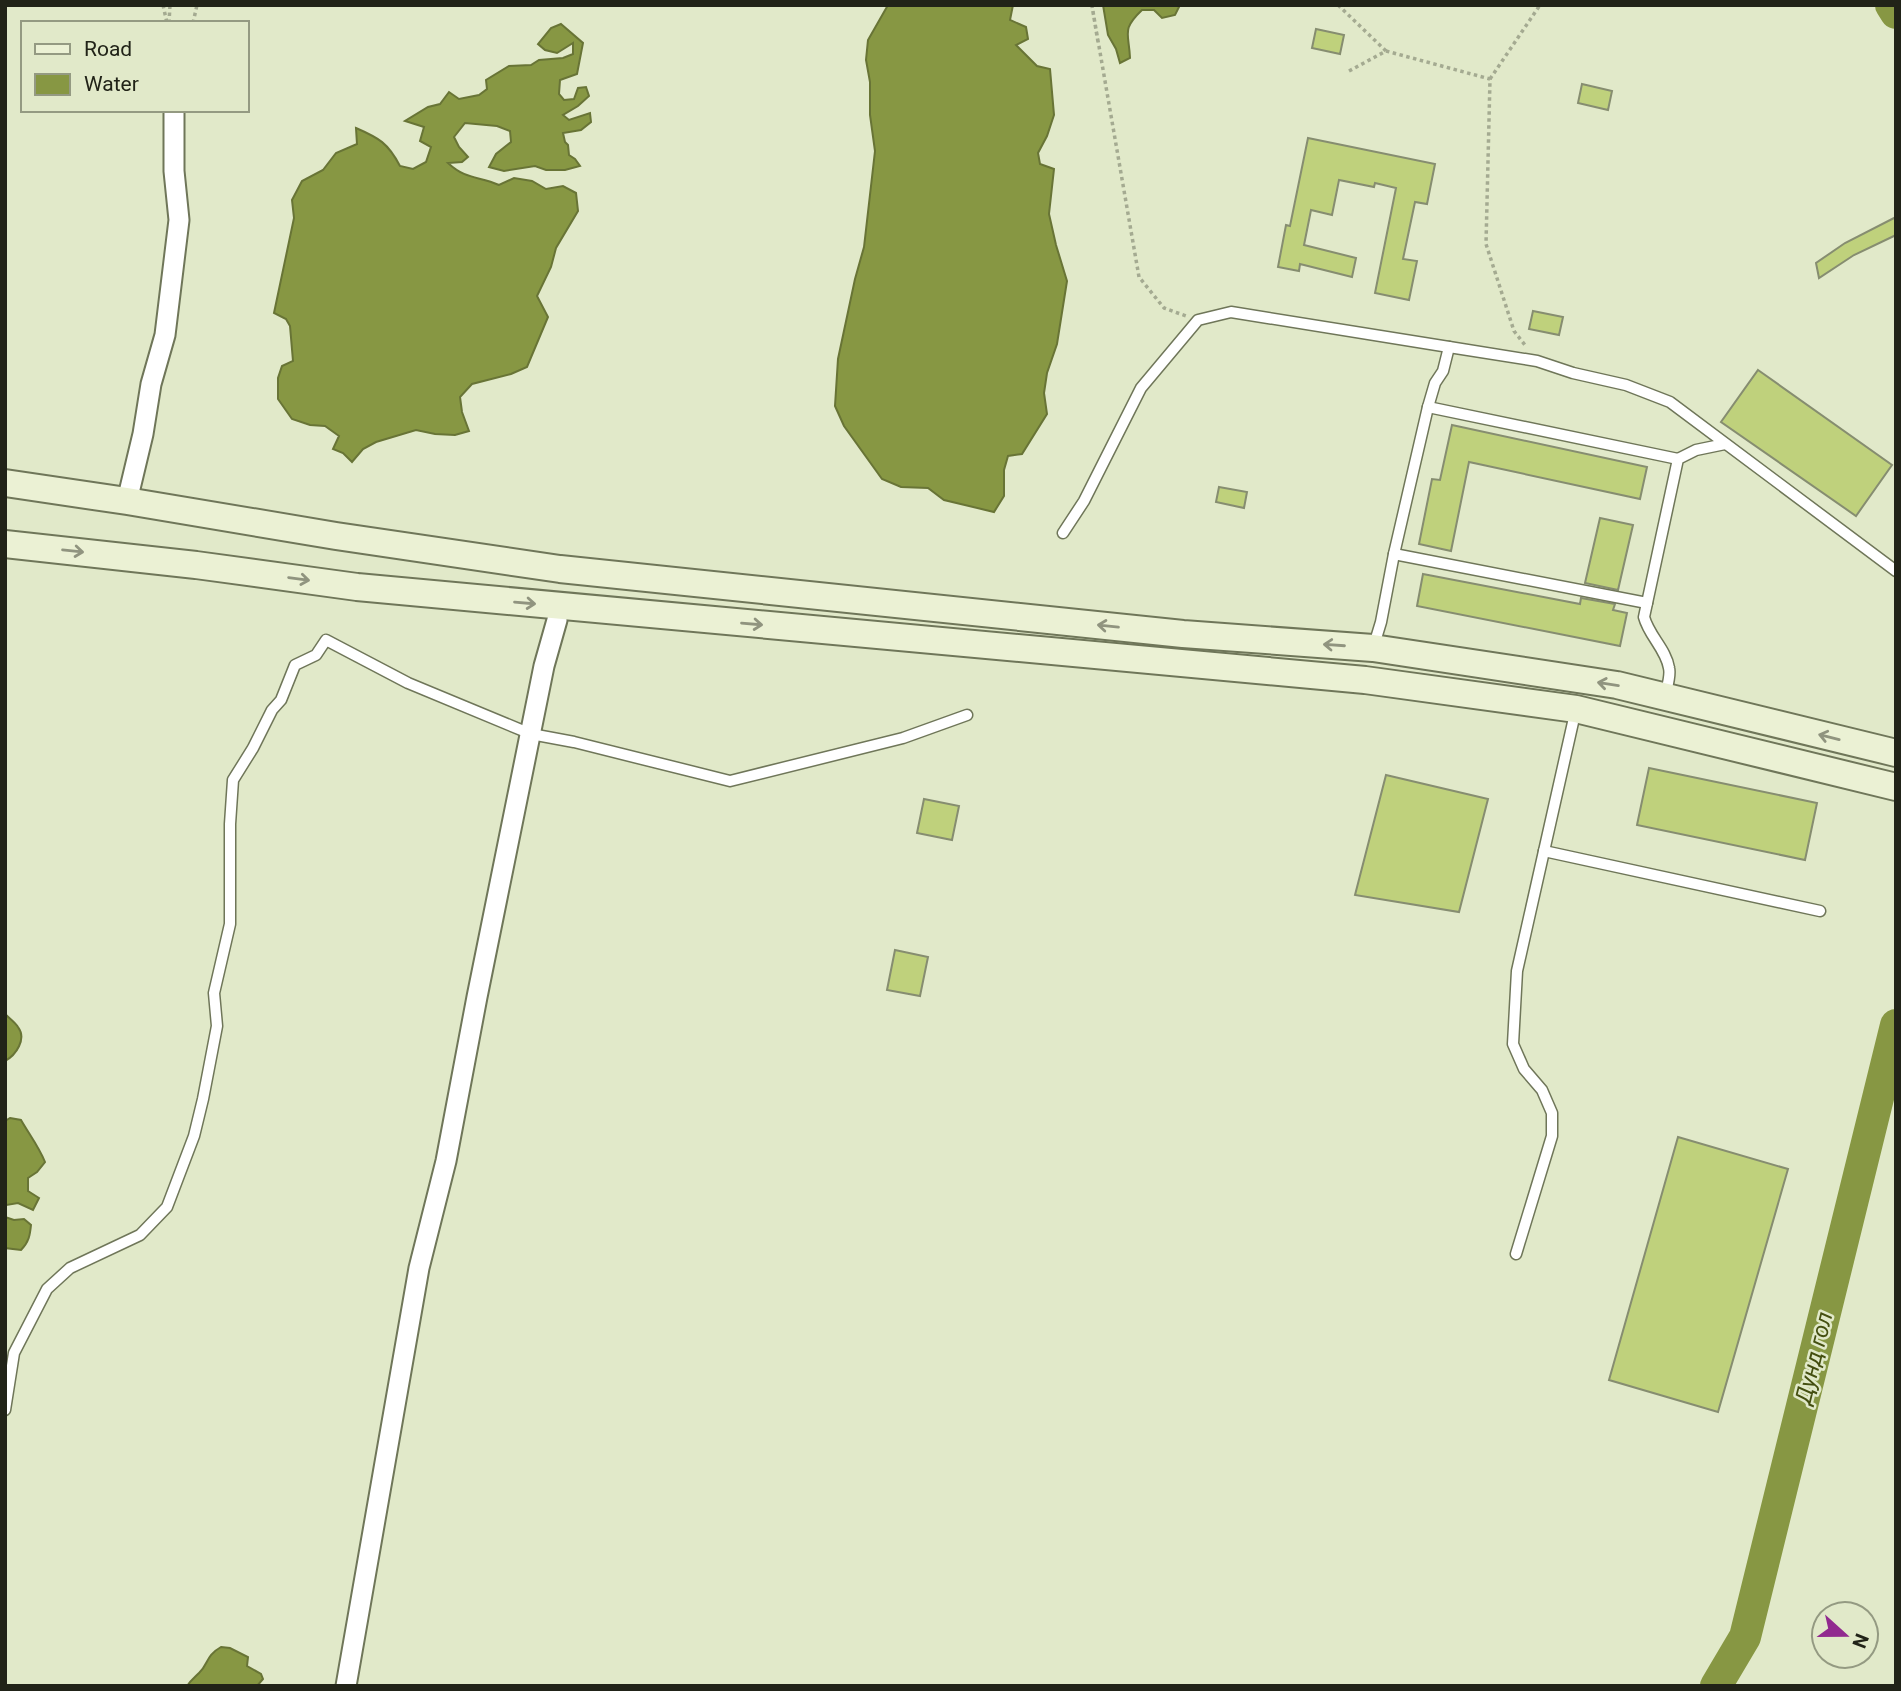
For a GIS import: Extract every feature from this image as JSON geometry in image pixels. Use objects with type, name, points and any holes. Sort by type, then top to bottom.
[{"type":"main road","points":[[5,483],[560,569],[1170,633],[1373,648],[1617,685],[1896,753]]},
{"type":"main road","points":[[5,544],[196,565],[357,587],[1365,680],[1576,709],[1893,786]]},
{"type":"street","points":[[127,501],[144,434],[150,384],[165,335],[172,280],[179,220],[174,171],[174,112]]},
{"type":"street","points":[[346,1686],[419,1268],[446,1161],[544,666],[557,620]]},
{"type":"lane","points":[[1063,533],[1084,501],[1140,388],[1198,320],[1231,312],[1537,361],[1573,373],[1626,385],[1670,402],[1896,571]]},
{"type":"lane","points":[[1373,648],[1428,407],[1435,383],[1443,372],[1449,347]]},
{"type":"lane","points":[[1428,407],[1678,459],[1696,450],[1725,444]]},
{"type":"lane","points":[[1665,697],[1670,670],[1667,659],[1647,628],[1644,617],[1678,459]]},
{"type":"lane","points":[[1394,554],[1647,603]]},
{"type":"lane","points":[[5,1410],[14,1353],[47,1289],[70,1268],[140,1235],[167,1206],[194,1136],[217,1027],[214,993],[230,923],[233,780],[272,710],[282,700],[295,665],[316,655],[326,640],[408,683],[531,734],[730,781],[903,738],[967,715]]},
{"type":"lane","points":[[1516,1254],[1552,1136],[1552,1113],[1542,1090],[1524,1069],[1513,1044],[1517,971],[1576,709]]},
{"type":"lane","points":[[1544,851],[1821,911]]},
{"type":"path","points":[[1338,5],[1386,51],[1490,79]]},
{"type":"path","points":[[1537,361],[1514,331],[1486,244],[1490,79],[1540,5]]},
{"type":"path","points":[[1098,43],[1092,6],[1139,277],[1164,308],[1198,320]]},
{"type":"path","points":[[1349,71],[1386,51]]},
{"type":"water","points":[[888,5],[1013,5],[1010,20],[1026,27],[1028,39],[1016,45],[1037,66],[1050,69],[1054,115],[1038,153],[1040,164],[1054,169],[1049,214],[1067,281],[1057,344],[1047,373],[1044,393],[1047,414],[1022,454],[1008,456],[1004,470],[1004,496],[994,512],[944,500],[928,488],[901,487],[882,479],[844,426],[835,406],[838,359],[864,247],[875,151],[866,60],[868,40]]},
{"type":"water","points":[[1103,5],[1180,5],[1175,15],[1162,18],[1154,10],[1142,10],[1129,27],[1130,58],[1120,63],[1108,35]]},
{"type":"water","points":[[561,24],[583,43],[577,74],[560,80],[559,94],[564,100],[574,99],[578,88],[586,87],[589,96],[563,115],[569,120],[590,113],[591,122],[581,130],[563,133],[569,155],[580,166],[565,170],[546,170],[535,166],[504,171],[489,167],[496,154],[511,142],[510,131],[497,126],[465,123],[454,137],[468,157],[462,162],[448,163],[467,175],[499,185],[514,178],[532,181],[546,189],[563,186],[576,193],[578,211],[556,248],[551,267],[537,296],[548,317],[527,367],[472,384],[460,397],[469,431],[455,435],[416,430],[376,442],[363,449],[352,462],[343,453],[333,449],[339,436],[325,426],[310,425],[292,419],[278,399],[278,378],[282,366],[293,361],[290,326],[286,319],[274,313],[294,218],[292,200],[302,181],[323,170],[336,153],[357,144],[356,128],[382,142],[400,166],[413,169],[426,162],[431,147],[420,141],[424,127],[405,121],[428,107],[440,104],[449,92],[459,99],[479,95],[487,89],[486,80],[509,66],[531,65],[539,60],[563,58],[573,54],[573,43],[557,53],[545,50],[538,44],[551,28]]},
{"type":"water","points":[[5,1014],[17,1025],[21,1041],[13,1055],[5,1061]]},
{"type":"water","points":[[10,1118],[21,1120],[45,1162],[28,1178],[28,1191],[39,1198],[33,1210],[18,1203],[6,1205],[5,1210],[5,1121]]},
{"type":"water","points":[[5,1217],[24,1219],[31,1225],[29,1238],[21,1250],[5,1248]]},
{"type":"water","points":[[221,1647],[230,1648],[248,1657],[247,1666],[261,1674],[263,1679],[257,1686],[187,1686],[212,1654]]},
{"type":"building","points":[[1316,29],[1344,35],[1340,54],[1312,48]]},
{"type":"building","points":[[1582,84],[1612,91],[1608,110],[1578,103]]},
{"type":"building","points":[[1308,138],[1435,164],[1427,204],[1415,202],[1403,259],[1417,261],[1409,300],[1375,293],[1396,188],[1339,180],[1332,215],[1311,210],[1304,245],[1356,258],[1352,277],[1300,264],[1299,271],[1278,267],[1286,225],[1290,226]]},
{"type":"building","points":[[1896,217],[1896,235],[1854,255],[1819,278],[1816,263],[1845,243]]},
{"type":"building","points":[[1533,311],[1563,317],[1559,335],[1529,329]]},
{"type":"building","points":[[1758,370],[1892,465],[1856,516],[1721,422]]},
{"type":"building","points":[[1452,425],[1647,467],[1640,499],[1469,462],[1451,551],[1419,544],[1432,479],[1440,480]]},
{"type":"building","points":[[1219,487],[1247,492],[1244,508],[1216,502]]},
{"type":"building","points":[[1600,518],[1633,525],[1618,590],[1585,583]]},
{"type":"building","points":[[1423,574],[1580,604],[1581,598],[1615,604],[1613,610],[1627,613],[1620,646],[1417,606]]},
{"type":"building","points":[[1649,768],[1817,803],[1805,860],[1637,825]]},
{"type":"building","points":[[1386,775],[1488,799],[1459,912],[1355,895]]},
{"type":"building","points":[[924,799],[959,806],[952,840],[917,833]]},
{"type":"building","points":[[895,950],[928,957],[920,996],[887,990]]},
{"type":"building","points":[[1678,1137],[1788,1169],[1718,1412],[1609,1380]]},
{"type":"waterway","name":"Дунд гол","points":[[1891,5],[1896,13]]},
{"type":"waterway","name":"Дунд гол","points":[[1716,1686],[1745,1637],[1896,1025]]}]
